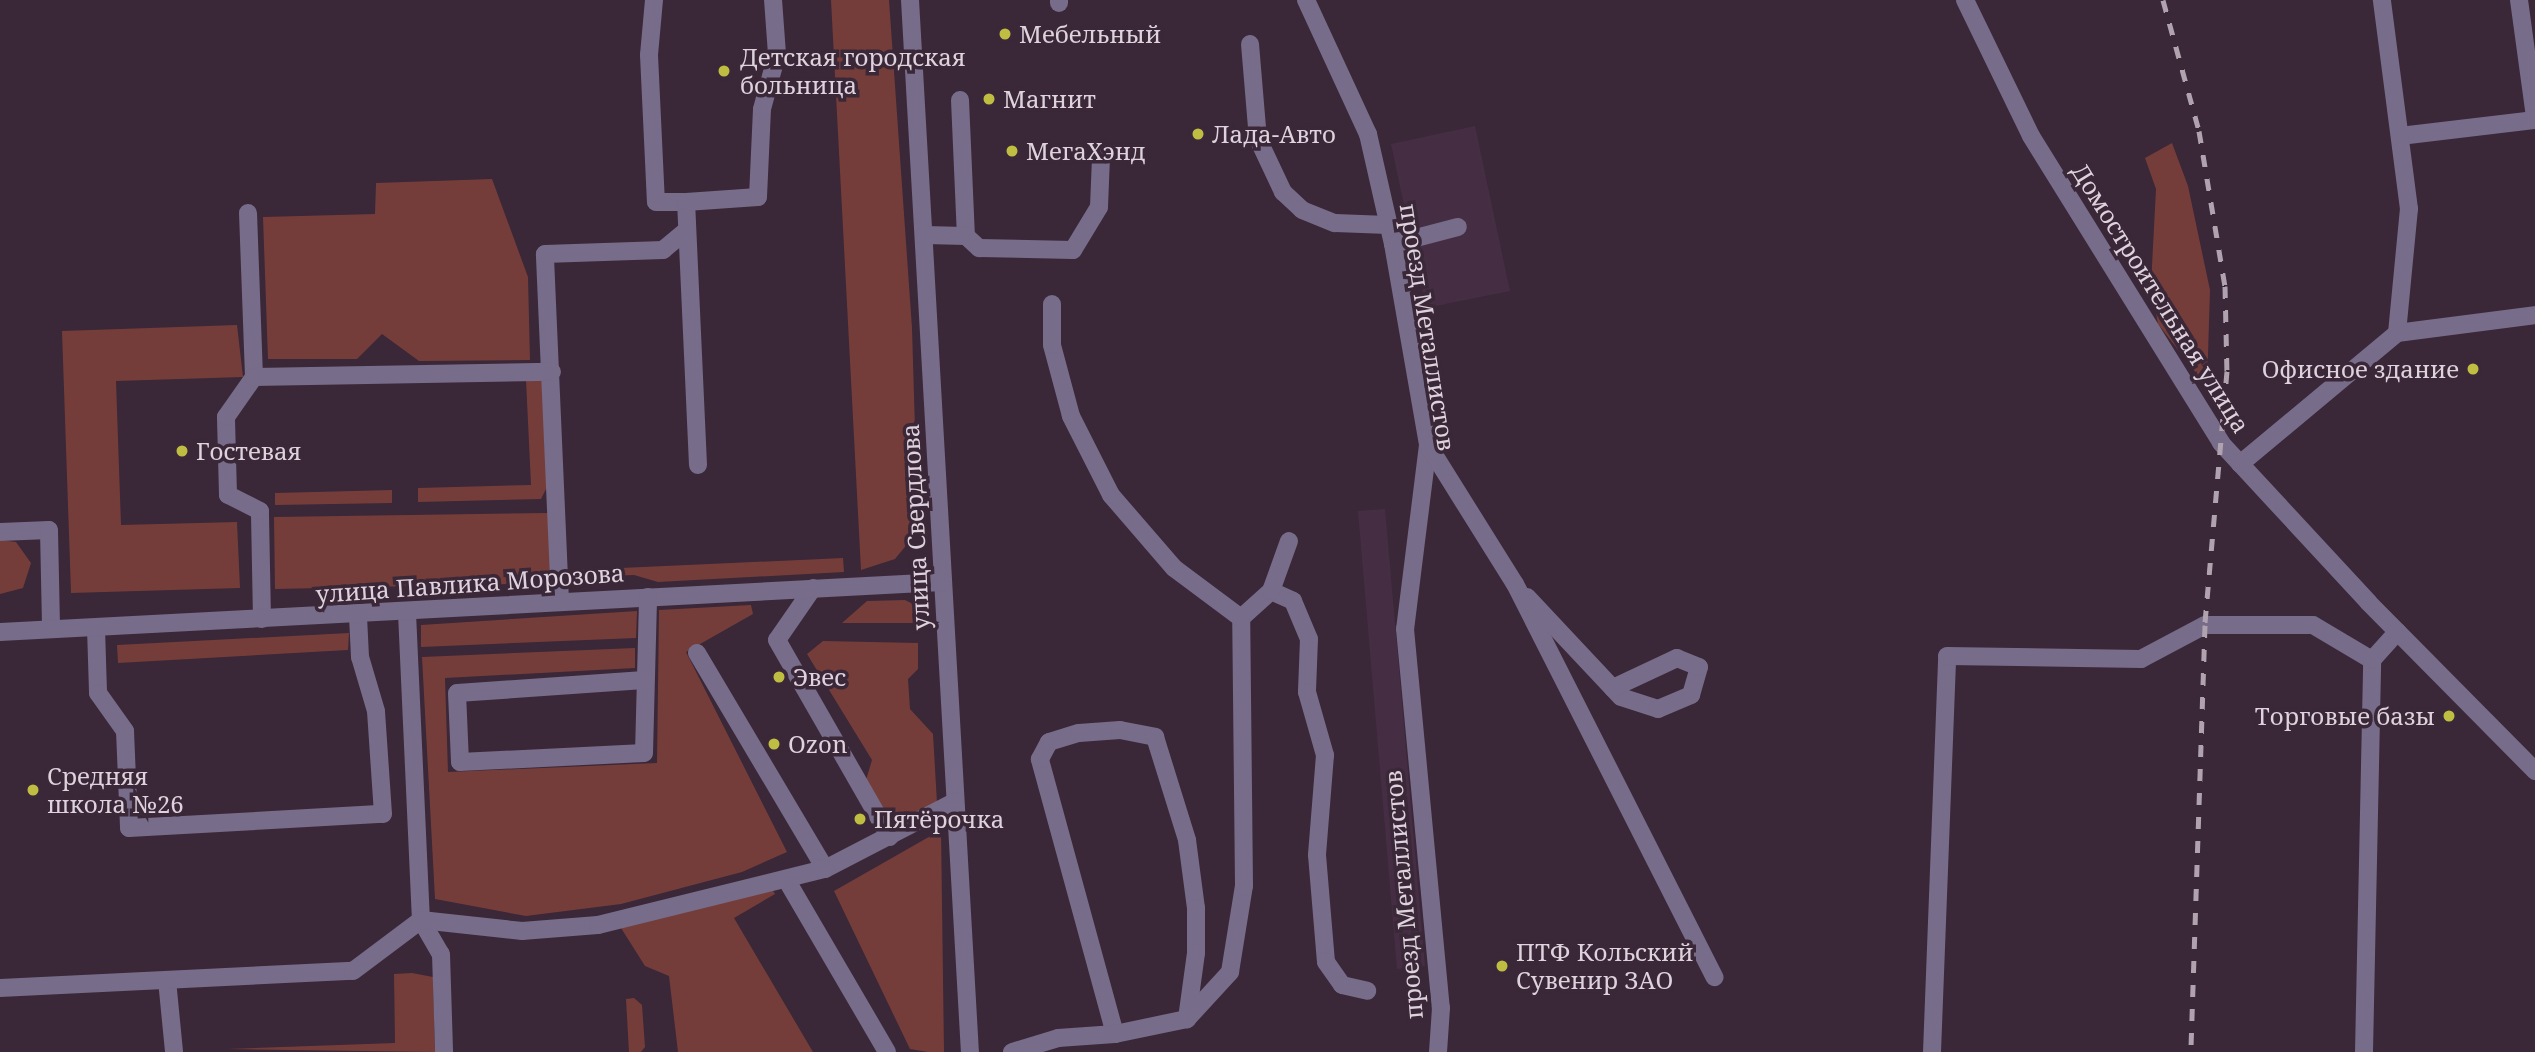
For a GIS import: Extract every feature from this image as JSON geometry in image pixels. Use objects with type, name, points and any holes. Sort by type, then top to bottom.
[{"type":"street","points":[[654,0],[649,55],[656,202],[758,197],[762,109],[777,54],[773,0]]},
{"type":"street","name":"улица Свердлова","points":[[910,0],[970,1052]]},
{"type":"street","name":"проезд Металлистов","points":[[1306,0],[1368,134],[1393,244],[1428,445],[1405,629],[1441,1008],[1438,1052]]},
{"type":"street","name":"Домостроительная улица","points":[[1965,0],[2031,136],[2094,243],[2221,443],[2396,632],[2535,771]]},
{"type":"street","points":[[2382,0],[2409,209],[2397,333]]},
{"type":"street","points":[[2400,136],[2535,118],[2519,0]]},
{"type":"street","points":[[1250,44],[1258,139],[1283,192],[1302,210],[1335,223],[1388,225]]},
{"type":"street","points":[[960,100],[966,236]]},
{"type":"street","points":[[925,235],[966,236],[979,248],[1073,250],[1098,206],[1101,157]]},
{"type":"street","points":[[686,202],[698,465]]},
{"type":"street","points":[[248,213],[254,377],[226,416],[227,469],[228,495],[260,511],[262,619]]},
{"type":"street","points":[[1393,244],[1458,228]]},
{"type":"street","points":[[560,601],[545,254],[663,250],[687,230]]},
{"type":"street","points":[[1052,304],[1052,345],[1071,416],[1111,495],[1174,568],[1241,618]]},
{"type":"street","points":[[2240,464],[2397,333],[2535,315]]},
{"type":"street","points":[[254,377],[552,372]]},
{"type":"street","points":[[1428,445],[1515,584],[1714,977]]},
{"type":"street","points":[[0,532],[48,530],[51,629]]},
{"type":"street","points":[[1012,1052],[1058,1038],[1115,1034],[1187,1019],[1230,972],[1244,886],[1241,618],[1271,591],[1289,541]]},
{"type":"street","name":"улица Павлика Морозова","points":[[0,632],[358,616],[560,601],[942,582]]},
{"type":"street","points":[[1515,584],[1613,688]]},
{"type":"street","points":[[813,589],[777,640],[890,837]]},
{"type":"street","points":[[1271,591],[1293,601],[1309,639],[1307,692],[1325,755],[1317,855],[1326,962],[1342,985],[1367,991]]},
{"type":"street","points":[[644,680],[457,693],[460,762],[644,753],[648,597]]},
{"type":"street","points":[[407,612],[421,920],[441,954],[444,1052]]},
{"type":"street","points":[[96,628],[98,693],[125,731],[129,828],[383,814],[376,711],[360,657],[358,616]]},
{"type":"street","points":[[1932,1052],[1947,656],[2141,659],[2205,625],[2314,625],[2372,660]]},
{"type":"street","points":[[2364,1052],[2372,660],[2396,632]]},
{"type":"street","points":[[698,653],[825,869]]},
{"type":"street","points":[[1115,1034],[1040,759],[1049,742],[1079,733],[1120,730],[1155,737],[1187,841],[1196,908],[1196,953],[1187,1019]]},
{"type":"street","points":[[0,988],[354,971],[421,920],[522,932],[598,925],[825,869],[954,802]]},
{"type":"street","points":[[786,879],[887,1052]]},
{"type":"street","points":[[167,980],[174,1052]]},
{"type":"shaded area","points":[[831,0],[889,0],[912,328],[918,531],[895,559],[861,570]]},
{"type":"shaded area","points":[[1475,126],[1510,291],[1426,308],[1391,144]]},
{"type":"shaded area","points":[[2172,143],[2188,186],[2210,290],[2207,387],[2158,324],[2151,285],[2156,189],[2145,158]]},
{"type":"shaded area","points":[[492,179],[528,277],[530,360],[419,361],[382,334],[357,359],[268,359],[263,217],[375,214],[376,183]]},
{"type":"shaded area","points":[[237,325],[243,377],[116,381],[121,525],[237,522],[240,588],[71,593],[62,331]]},
{"type":"shaded area","points":[[542,379],[548,485],[541,499],[418,502],[418,488],[531,485],[526,380]]},
{"type":"shaded area","points":[[392,490],[392,503],[275,505],[275,493]]},
{"type":"shaded area","points":[[1385,509],[1425,966],[1397,969],[1358,511]]},
{"type":"shaded area","points":[[549,513],[553,583],[275,589],[274,517]]},
{"type":"shaded area","points":[[0,540],[16,542],[31,563],[23,588],[0,594]]},
{"type":"shaded area","points":[[843,558],[844,572],[658,582],[634,575],[578,577],[577,570]]},
{"type":"shaded area","points":[[905,600],[913,604],[917,623],[842,623],[867,601]]},
{"type":"shaded area","points":[[751,605],[753,614],[686,652],[787,852],[742,872],[621,904],[526,916],[435,899],[422,657],[635,648],[635,668],[445,678],[448,772],[657,763],[659,610]]},
{"type":"shaded area","points":[[637,611],[636,638],[421,647],[421,625]]},
{"type":"shaded area","points":[[349,633],[348,650],[118,663],[117,645]]},
{"type":"shaded area","points":[[823,641],[918,643],[918,669],[908,679],[910,709],[933,734],[937,803],[911,820],[887,814],[866,780],[872,760],[807,654]]},
{"type":"shaded area","points":[[941,830],[944,1052],[928,1052],[910,1049],[834,891]]},
{"type":"shaded area","points":[[772,889],[775,894],[734,918],[813,1052],[678,1052],[669,976],[645,966],[621,928]]},
{"type":"shaded area","points":[[412,973],[433,977],[435,1052],[227,1049],[395,1043],[394,974]]},
{"type":"shaded area","points":[[634,998],[642,1005],[645,1047],[641,1052],[629,1052],[626,999]]},
{"type":"railway","points":[[2163,0],[2199,131],[2225,286],[2227,371],[2205,625],[2191,1052]]},
{"type":"place","name":"Мебельный","points":[[1005,34]]},
{"type":"place","name":"Детская городская больница","points":[[724,71]]},
{"type":"place","name":"Магнит","points":[[989,99]]},
{"type":"place","name":"Лада-Авто","points":[[1198,134]]},
{"type":"place","name":"МегаХэнд","points":[[1012,151]]},
{"type":"place","name":"Офисное здание","points":[[2473,369]]},
{"type":"place","name":"Гостевая","points":[[182,451]]},
{"type":"place","name":"Эвес","points":[[779,677]]},
{"type":"place","name":"Торговые базы","points":[[2449,716]]},
{"type":"place","name":"Ozon","points":[[774,744]]},
{"type":"place","name":"Средняя школа №26","points":[[33,790]]},
{"type":"place","name":"Пятёрочка","points":[[860,819]]},
{"type":"place","name":"ПТФ Кольский Сувенир ЗАО","points":[[1502,966]]}]
